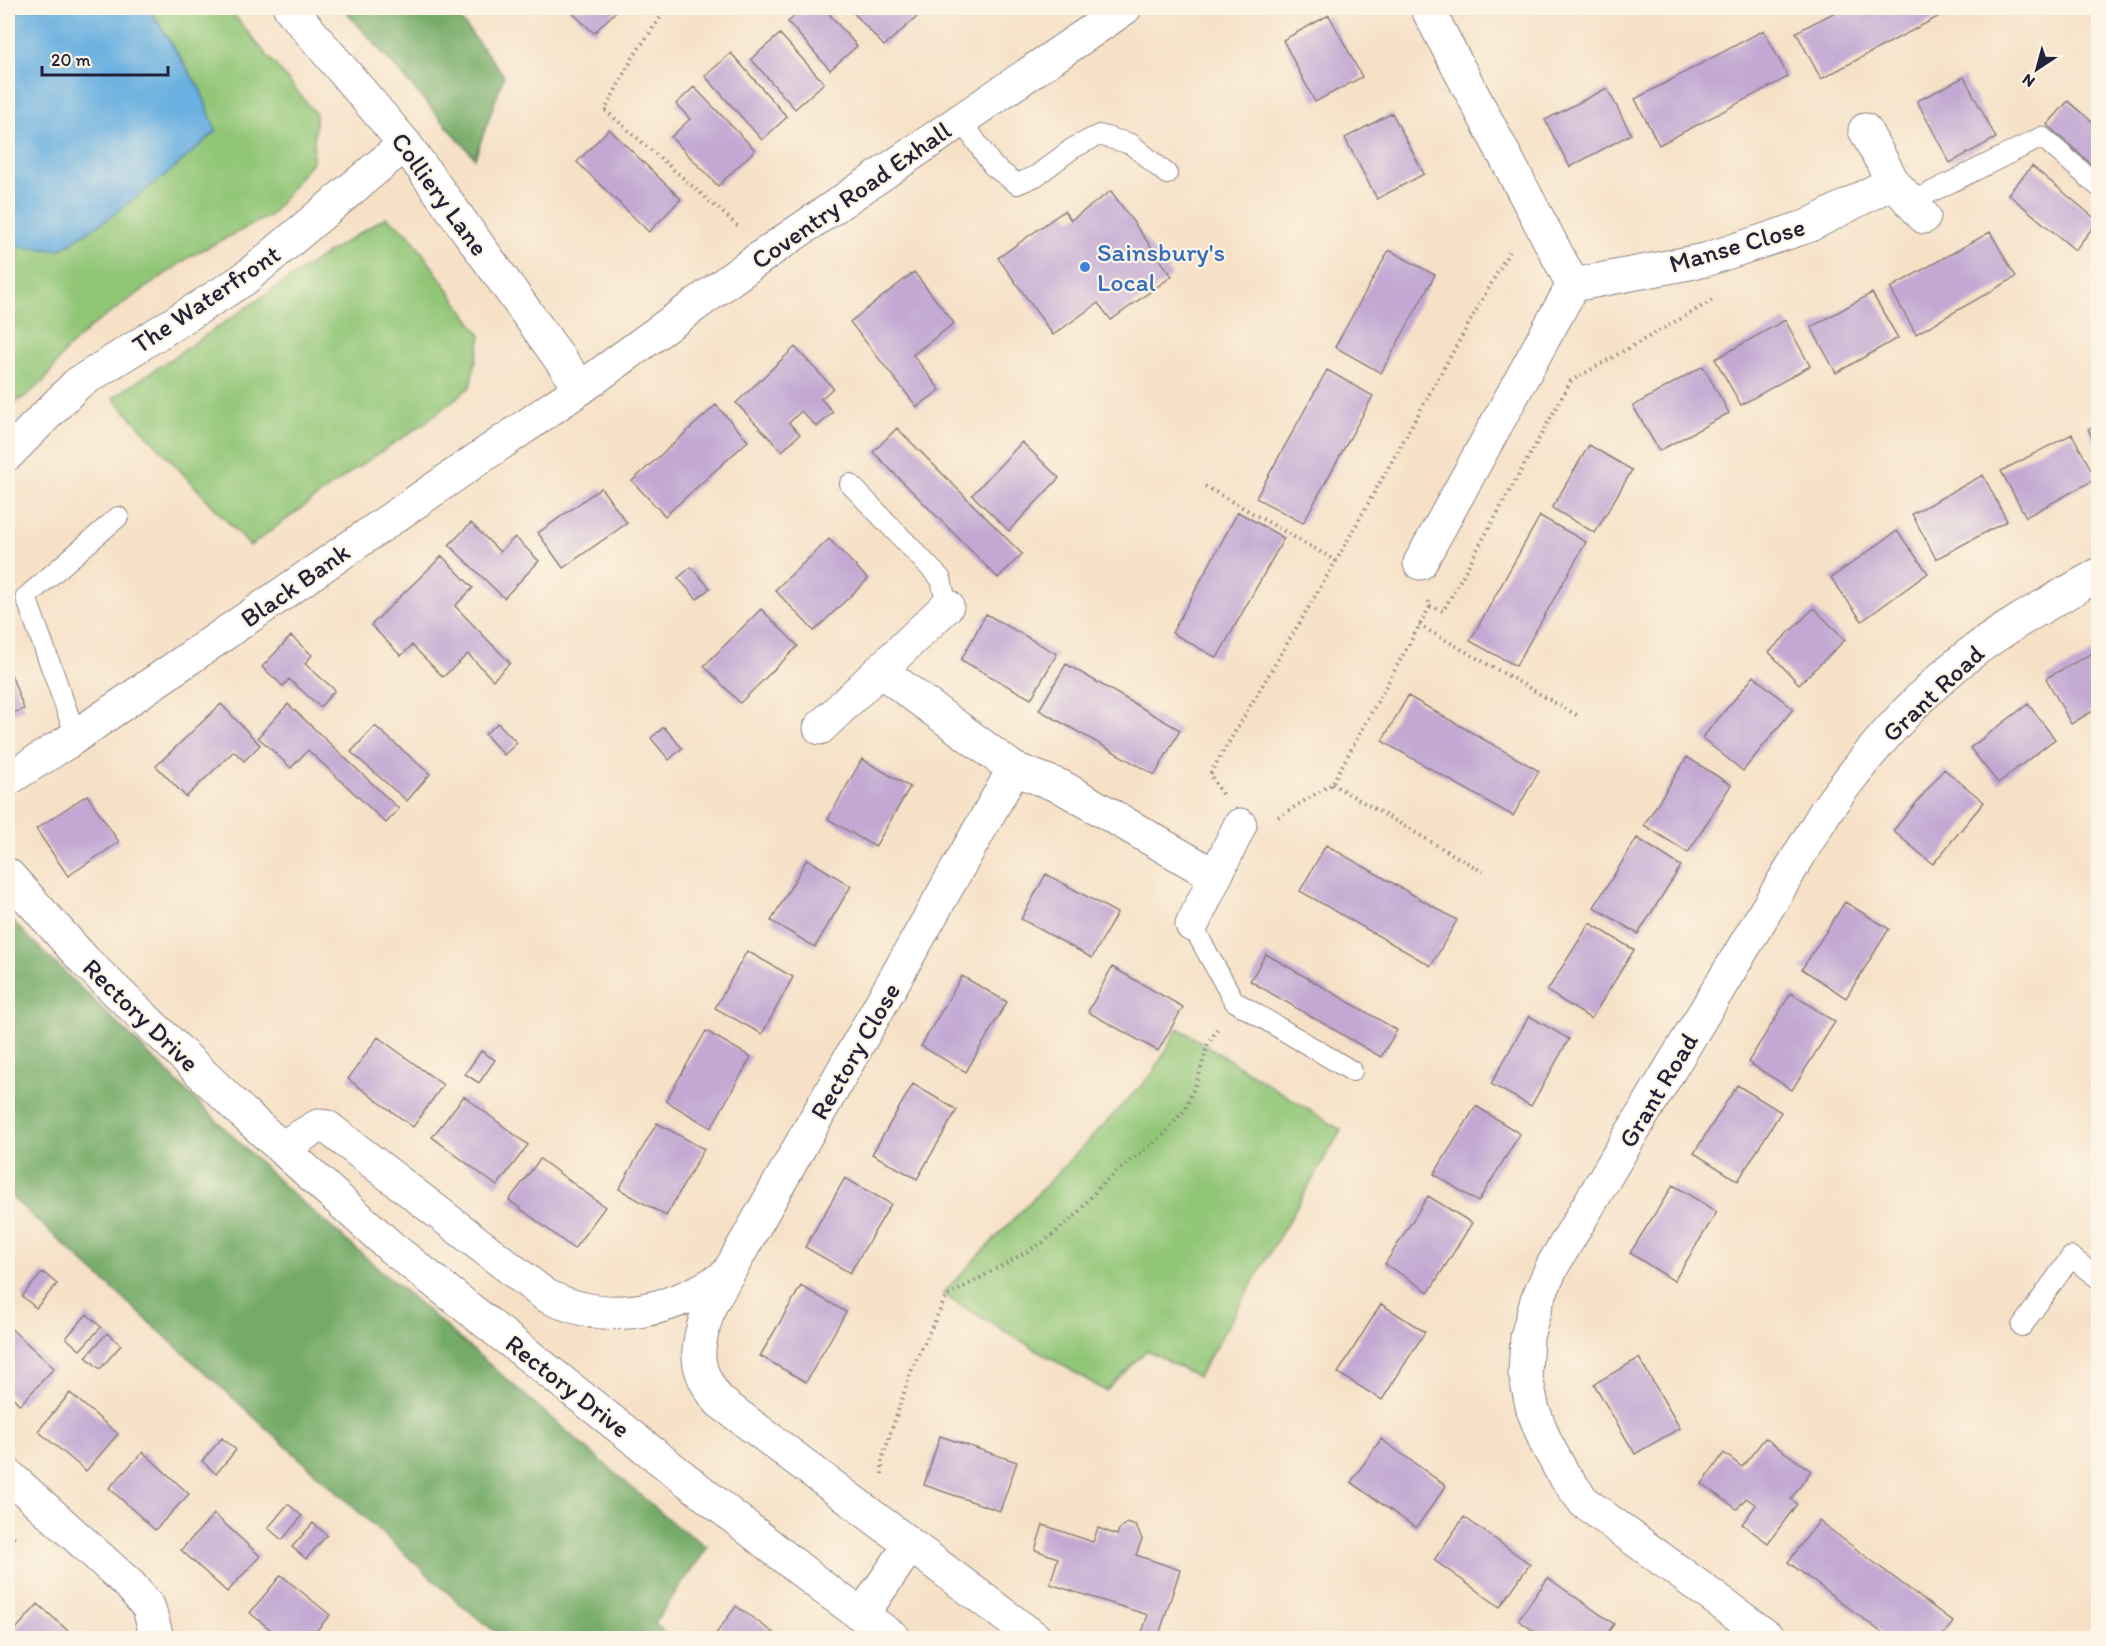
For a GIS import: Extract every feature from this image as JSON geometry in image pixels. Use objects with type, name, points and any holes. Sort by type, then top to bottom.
[{"type":"street","name":"Colliery Lane","points":[[290,8],[405,144],[581,388]]},
{"type":"street","name":"Coventry Road Exhall","points":[[581,388],[768,252],[1125,8]]},
{"type":"street","points":[[1420,562],[1573,285],[1427,8]]},
{"type":"street","points":[[1865,130],[1909,201]]},
{"type":"street","name":"The Waterfront","points":[[8,454],[77,384],[243,280],[405,144]]},
{"type":"street","name":"Manse Close","points":[[1573,285],[1705,260],[1808,226],[1909,201]]},
{"type":"street","name":"Black Bank","points":[[8,779],[76,736],[581,388]]},
{"type":"street","name":"Grant Road","points":[[1769,1638],[1585,1503],[1563,1474],[1546,1443],[1533,1410],[1525,1373],[1527,1337],[1537,1300],[1553,1265],[1628,1139],[1827,809],[1851,776],[1896,723],[1931,688],[1966,658],[2023,618],[2098,575]]},
{"type":"street","points":[[820,728],[947,606]]},
{"type":"street","points":[[880,670],[1014,769],[1062,787],[1215,876]]},
{"type":"street","name":"Rectory Close","points":[[880,1522],[720,1402],[706,1385],[701,1371],[698,1355],[701,1334],[710,1305],[1014,769]]},
{"type":"street","points":[[1192,925],[1240,825]]},
{"type":"street","name":"Rectory Drive","points":[[8,875],[85,961],[242,1112],[392,1248],[815,1581],[894,1638]]},
{"type":"street","points":[[281,1148],[318,1126],[327,1127],[545,1295],[564,1305],[587,1311],[612,1313],[643,1311],[684,1299],[704,1290],[727,1275]]},
{"type":"street","points":[[8,1475],[130,1585],[149,1608],[157,1638]]},
{"type":"street","points":[[880,1522],[1035,1638]]},
{"type":"street","points":[[861,1616],[910,1545]]},
{"type":"lane","points":[[961,120],[993,166],[1017,184],[1036,176],[1073,148],[1099,135],[1131,144],[1167,174]]},
{"type":"lane","points":[[1909,201],[2042,137],[2098,186]]},
{"type":"lane","points":[[850,484],[941,579],[947,606]]},
{"type":"lane","points":[[76,736],[26,597],[118,517]]},
{"type":"lane","points":[[1192,925],[1234,1001],[1353,1071]]},
{"type":"lane","points":[[2022,1326],[2071,1257],[2098,1278]]},
{"type":"path","points":[[667,8],[633,57],[605,110],[768,252]]},
{"type":"path","points":[[1420,562],[1430,606],[1332,784],[1268,824],[1240,825],[1210,774],[1336,561],[1533,208]]},
{"type":"path","points":[[1430,606],[1443,611],[1570,381],[1715,299]]},
{"type":"path","points":[[1205,486],[1336,561]]},
{"type":"path","points":[[1419,625],[1580,717]]},
{"type":"path","points":[[1332,784],[1483,872]]},
{"type":"path","points":[[880,1522],[882,1459],[912,1369],[946,1297],[1044,1242],[1076,1215],[1102,1184],[1162,1137],[1185,1109],[1199,1076],[1207,1046],[1234,1001]]},
{"type":"green space","points":[[149,8],[228,8],[316,114],[313,160],[271,215],[191,256],[92,326],[66,350],[44,381],[8,406],[8,246],[59,250],[108,219],[201,91]]},
{"type":"green space","points":[[343,8],[452,8],[504,76],[475,158]]},
{"type":"green space","points":[[386,217],[409,234],[481,336],[470,387],[423,424],[355,469],[250,546],[113,398],[329,252]]},
{"type":"green space","points":[[8,917],[288,1190],[675,1525],[708,1547],[655,1622],[668,1638],[503,1638],[458,1602],[8,1194]]},
{"type":"green space","points":[[1178,1028],[1341,1130],[1198,1377],[1147,1350],[1106,1391],[942,1294],[1153,1073]]},
{"type":"water","points":[[8,8],[149,8],[201,91],[216,131],[172,170],[108,219],[59,250],[8,246]]},
{"type":"building","points":[[567,8],[619,8],[594,33]]},
{"type":"building","points":[[805,8],[824,8],[857,46],[830,70],[788,22]]},
{"type":"building","points":[[849,8],[908,8],[917,17],[884,46]]},
{"type":"building","points":[[1843,8],[1947,8],[1949,11],[1821,79],[1796,32]]},
{"type":"building","points":[[1329,15],[1362,77],[1315,102],[1283,40]]},
{"type":"building","points":[[1764,30],[1788,77],[1659,145],[1635,99]]},
{"type":"building","points":[[780,34],[824,83],[795,109],[751,59]]},
{"type":"building","points":[[731,53],[787,117],[762,140],[705,76]]},
{"type":"building","points":[[1964,77],[1996,138],[1950,163],[1917,101]]},
{"type":"building","points":[[694,87],[755,150],[718,186],[671,137],[690,119],[676,104]]},
{"type":"building","points":[[1607,88],[1631,134],[1570,167],[1545,120]]},
{"type":"building","points":[[2068,101],[2098,127],[2098,170],[2047,125]]},
{"type":"building","points":[[1392,113],[1424,174],[1377,199],[1345,138]]},
{"type":"building","points":[[609,129],[681,199],[649,232],[577,162]]},
{"type":"building","points":[[2032,166],[2098,221],[2075,250],[2008,194]]},
{"type":"building","name":"Sainsbury's Local","points":[[1111,191],[1172,276],[1111,320],[1098,303],[1053,335],[998,258],[1064,211],[1071,220]]},
{"type":"building","points":[[1990,232],[2016,277],[1916,334],[1890,288]]},
{"type":"building","points":[[1389,250],[1435,275],[1381,373],[1335,347]]},
{"type":"building","points":[[914,272],[954,323],[913,355],[940,390],[917,407],[850,322]]},
{"type":"building","points":[[1872,293],[1898,338],[1836,373],[1811,327]]},
{"type":"building","points":[[1785,320],[1810,366],[1741,405],[1715,359]]},
{"type":"building","points":[[795,347],[833,388],[821,399],[833,412],[817,427],[801,411],[789,423],[800,434],[782,451],[736,403]]},
{"type":"building","points":[[1703,366],[1729,413],[1659,451],[1633,406]]},
{"type":"building","points":[[1327,370],[1373,396],[1303,523],[1256,498]]},
{"type":"building","points":[[716,405],[748,441],[665,516],[632,481]]},
{"type":"building","points":[[2098,424],[2098,449],[2088,429]]},
{"type":"building","points":[[897,428],[1022,554],[998,578],[873,452]]},
{"type":"building","points":[[2072,434],[2096,479],[2026,517],[2001,471]]},
{"type":"building","points":[[1022,442],[1059,478],[1009,531],[972,495]]},
{"type":"building","points":[[1589,445],[1632,470],[1595,533],[1552,508]]},
{"type":"building","points":[[1983,475],[2007,521],[1936,559],[1912,514]]},
{"type":"building","points":[[601,488],[627,523],[563,568],[538,533]]},
{"type":"building","points":[[1238,512],[1284,538],[1217,658],[1172,633]]},
{"type":"building","points":[[1540,516],[1586,542],[1516,666],[1470,641]]},
{"type":"building","points":[[471,523],[500,552],[515,537],[539,561],[504,598],[449,545]]},
{"type":"building","points":[[1897,531],[1928,573],[1862,621],[1831,578]]},
{"type":"building","points":[[829,539],[868,579],[814,631],[775,590]]},
{"type":"building","points":[[442,556],[473,588],[455,606],[510,663],[493,680],[468,654],[443,677],[412,645],[401,656],[371,625]]},
{"type":"building","points":[[691,567],[710,588],[697,599],[678,578]]},
{"type":"building","points":[[1814,608],[1845,640],[1799,684],[1769,652]]},
{"type":"building","points":[[761,609],[798,646],[740,703],[704,666]]},
{"type":"building","points":[[986,614],[1057,654],[1031,699],[961,660]]},
{"type":"building","points":[[291,636],[312,655],[305,664],[335,690],[320,707],[289,679],[283,686],[262,667]]},
{"type":"building","points":[[2098,650],[2098,708],[2071,724],[2046,678]]},
{"type":"building","points":[[1066,664],[1180,730],[1155,775],[1039,710]]},
{"type":"building","points":[[8,666],[24,709],[8,715]]},
{"type":"building","points":[[1754,676],[1793,709],[1743,771],[1702,738]]},
{"type":"building","points":[[1408,696],[1539,771],[1513,816],[1382,741]]},
{"type":"building","points":[[221,704],[260,745],[244,761],[234,751],[186,797],[156,766]]},
{"type":"building","points":[[288,704],[399,809],[386,823],[308,750],[291,768],[258,737]]},
{"type":"building","points":[[2028,704],[2055,739],[1998,783],[1970,748]]},
{"type":"building","points":[[498,723],[517,743],[504,755],[485,734]]},
{"type":"building","points":[[375,726],[430,774],[407,801],[351,752]]},
{"type":"building","points":[[664,727],[682,748],[669,760],[651,738]]},
{"type":"building","points":[[1687,757],[1731,785],[1688,853],[1644,825]]},
{"type":"building","points":[[862,759],[910,787],[875,847],[828,819]]},
{"type":"building","points":[[1944,769],[1984,802],[1933,864],[1893,831]]},
{"type":"building","points":[[87,795],[119,842],[68,876],[36,829]]},
{"type":"building","points":[[1637,838],[1681,866],[1638,934],[1594,907]]},
{"type":"building","points":[[1326,845],[1457,920],[1431,966],[1300,891]]},
{"type":"building","points":[[807,859],[851,886],[815,947],[771,921]]},
{"type":"building","points":[[1046,874],[1117,913],[1092,958],[1021,919]]},
{"type":"building","points":[[1845,902],[1889,929],[1846,998],[1802,969]]},
{"type":"building","points":[[1590,923],[1634,950],[1591,1019],[1547,991]]},
{"type":"building","points":[[747,951],[793,977],[762,1034],[715,1008]]},
{"type":"building","points":[[1266,954],[1397,1030],[1381,1057],[1250,981]]},
{"type":"building","points":[[1112,967],[1183,1007],[1158,1051],[1088,1012]]},
{"type":"building","points":[[962,976],[1007,1002],[966,1072],[921,1046]]},
{"type":"building","points":[[1791,993],[1835,1022],[1792,1090],[1748,1062]]},
{"type":"building","points":[[1529,1016],[1569,1039],[1531,1106],[1491,1084]]},
{"type":"building","points":[[706,1031],[751,1057],[711,1128],[666,1101]]},
{"type":"building","points":[[378,1037],[443,1085],[413,1127],[348,1079]]},
{"type":"building","points":[[481,1051],[495,1060],[479,1083],[465,1074]]},
{"type":"building","points":[[913,1084],[957,1110],[917,1179],[872,1154]]},
{"type":"building","points":[[1737,1085],[1781,1112],[1738,1181],[1694,1153]]},
{"type":"building","points":[[464,1096],[528,1145],[497,1186],[432,1137]]},
{"type":"building","points":[[1476,1106],[1520,1134],[1478,1202],[1434,1174]]},
{"type":"building","points":[[657,1123],[704,1149],[666,1216],[619,1189]]},
{"type":"building","points":[[540,1159],[605,1207],[574,1249],[509,1200]]},
{"type":"building","points":[[845,1178],[891,1204],[850,1273],[805,1247]]},
{"type":"building","points":[[1673,1185],[1717,1212],[1674,1281],[1630,1253]]},
{"type":"building","points":[[1428,1196],[1472,1223],[1429,1292],[1385,1264]]},
{"type":"building","points":[[43,1272],[57,1284],[36,1308],[22,1296]]},
{"type":"building","points":[[801,1286],[846,1312],[806,1382],[760,1356]]},
{"type":"building","points":[[1381,1304],[1425,1332],[1382,1400],[1338,1373]]},
{"type":"building","points":[[87,1314],[101,1327],[80,1350],[66,1338]]},
{"type":"building","points":[[8,1326],[54,1368],[20,1405],[8,1392]]},
{"type":"building","points":[[107,1333],[121,1345],[100,1369],[86,1357]]},
{"type":"building","points":[[1639,1358],[1680,1428],[1635,1454],[1594,1384]]},
{"type":"building","points":[[70,1393],[118,1434],[86,1471],[38,1431]]},
{"type":"building","points":[[940,1436],[1017,1462],[1000,1511],[924,1485]]},
{"type":"building","points":[[222,1438],[236,1450],[216,1474],[202,1461]]},
{"type":"building","points":[[1765,1438],[1811,1471],[1791,1499],[1797,1504],[1768,1543],[1742,1524],[1756,1505],[1746,1498],[1737,1509],[1702,1484],[1724,1453],[1742,1467]]},
{"type":"building","points":[[1381,1439],[1446,1486],[1416,1528],[1351,1482]]},
{"type":"building","points":[[143,1452],[189,1494],[155,1530],[109,1488]]},
{"type":"building","points":[[288,1504],[302,1516],[282,1540],[268,1528]]},
{"type":"building","points":[[214,1514],[260,1556],[227,1592],[181,1550]]},
{"type":"building","points":[[1464,1517],[1530,1564],[1500,1607],[1434,1560]]},
{"type":"building","points":[[1819,1521],[1953,1622],[1941,1638],[1889,1638],[1788,1562]]},
{"type":"building","points":[[313,1523],[327,1535],[306,1559],[292,1547]]},
{"type":"building","points":[[1127,1523],[1136,1526],[1142,1539],[1136,1555],[1180,1570],[1158,1638],[1140,1638],[1148,1615],[1050,1584],[1058,1558],[1035,1550],[1043,1525],[1093,1542],[1098,1528],[1117,1535]]},
{"type":"building","points":[[8,1531],[15,1537],[8,1545]]},
{"type":"building","points":[[281,1575],[330,1615],[310,1638],[281,1638],[250,1613]]},
{"type":"building","points":[[1548,1578],[1614,1624],[1604,1638],[1544,1638],[1518,1620]]},
{"type":"building","points":[[38,1604],[76,1638],[8,1638]]},
{"type":"building","points":[[736,1606],[768,1629],[781,1638],[713,1638]]},
{"type":"building","points":[[1210,1632],[1228,1638],[1208,1638]]},
{"type":"place","name":"Sainsbury's Local","points":[[1085,267]]}]
